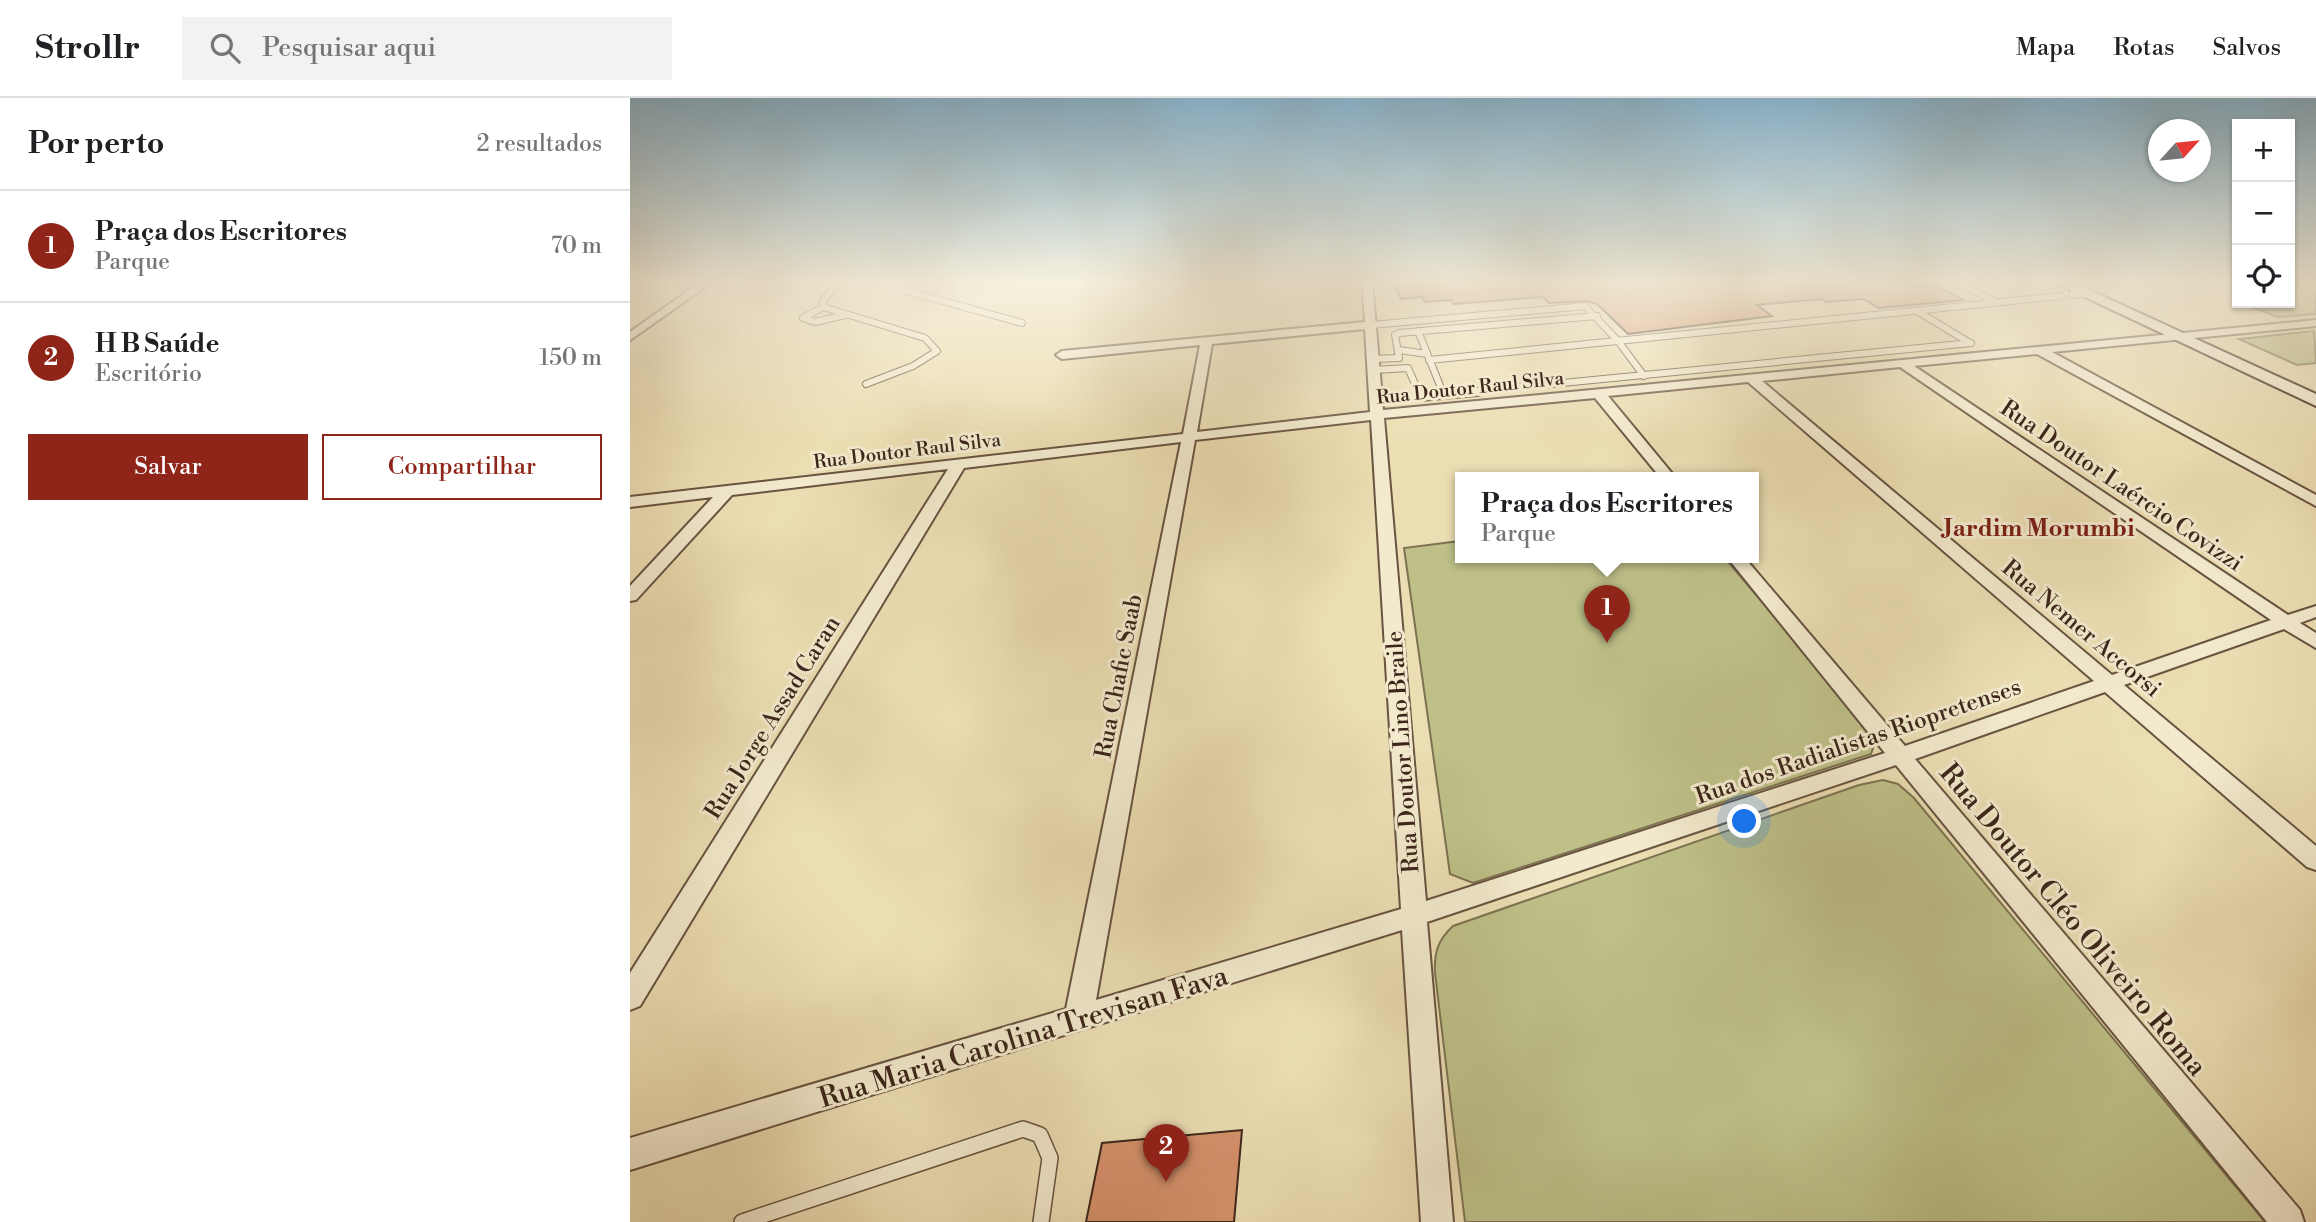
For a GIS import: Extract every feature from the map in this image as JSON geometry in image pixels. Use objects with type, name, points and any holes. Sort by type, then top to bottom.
[{"type":"main road","points":[[2169,333],[2316,401]]},
{"type":"main road","points":[[2204,333],[2316,383]]},
{"type":"street","points":[[1062,355],[1284,333]]},
{"type":"street","name":"Rua Doutor Lino Braile","points":[[1372,333],[1437,1222]]},
{"type":"street","name":"Rua Doutor Raul Silva","points":[[630,502],[1378,415],[2222,333]]},
{"type":"street","name":"Rua Chafic Saab","points":[[1078,1020],[1207,341]]},
{"type":"street","points":[[2042,351],[2316,501]]},
{"type":"street","name":"Rua Doutor Laércio Covizzi","points":[[1903,364],[2316,642]]},
{"type":"street","name":"Rua Nemer Accorsi","points":[[1752,379],[2316,860]]},
{"type":"street","points":[[1599,394],[1664,472]]},
{"type":"street","name":"Rua Jorge Assad Caran","points":[[630,997],[959,464]]},
{"type":"street","points":[[630,596],[728,490]]},
{"type":"street","name":"Rua Doutor Cléo Oliveiro Roma","points":[[1740,563],[2288,1222]]},
{"type":"street","name":"Rua dos Radialistas Riopretenses","points":[[1415,916],[1900,756],[2316,611]]},
{"type":"street","name":"Rua Maria Carolina Trevisan Fava","points":[[630,1154],[1415,916]]},
{"type":"lane","points":[[866,384],[914,366],[937,351],[925,338],[910,333]]},
{"type":"lane","points":[[1374,364],[1399,358],[1395,335],[1404,333]]},
{"type":"lane","points":[[1419,333],[1444,395]]},
{"type":"lane","points":[[1612,333],[1644,376]]},
{"type":"lane","points":[[1399,349],[1428,357],[1693,333]]},
{"type":"lane","points":[[1374,364],[1408,368],[1421,397],[1832,359],[1910,347],[1970,343],[1954,333]]},
{"type":"lane","points":[[742,1222],[1023,1129],[1040,1135],[1050,1158],[1041,1222]]},
{"type":"green space","points":[[2314,333],[2316,363],[2297,365],[2239,339]]},
{"type":"green space","points":[[1455,542],[1455,563],[1729,563],[1877,737],[1871,754],[1473,883],[1450,874],[1404,548]]},
{"type":"green space","points":[[1883,780],[1898,784],[1914,798],[2265,1222],[1465,1222],[1435,973],[1438,947],[1448,931],[1453,926],[1859,785]]},
{"type":"building","points":[[1242,1130],[1234,1222],[1086,1222],[1102,1143]]},
{"type":"place","name":"Praça dos Escritores","points":[[1607,643]]},
{"type":"place","name":"H B Saúde","points":[[1166,1182]]},
{"type":"district","name":"Jardim Morumbi","points":[[2039,528]]}]
